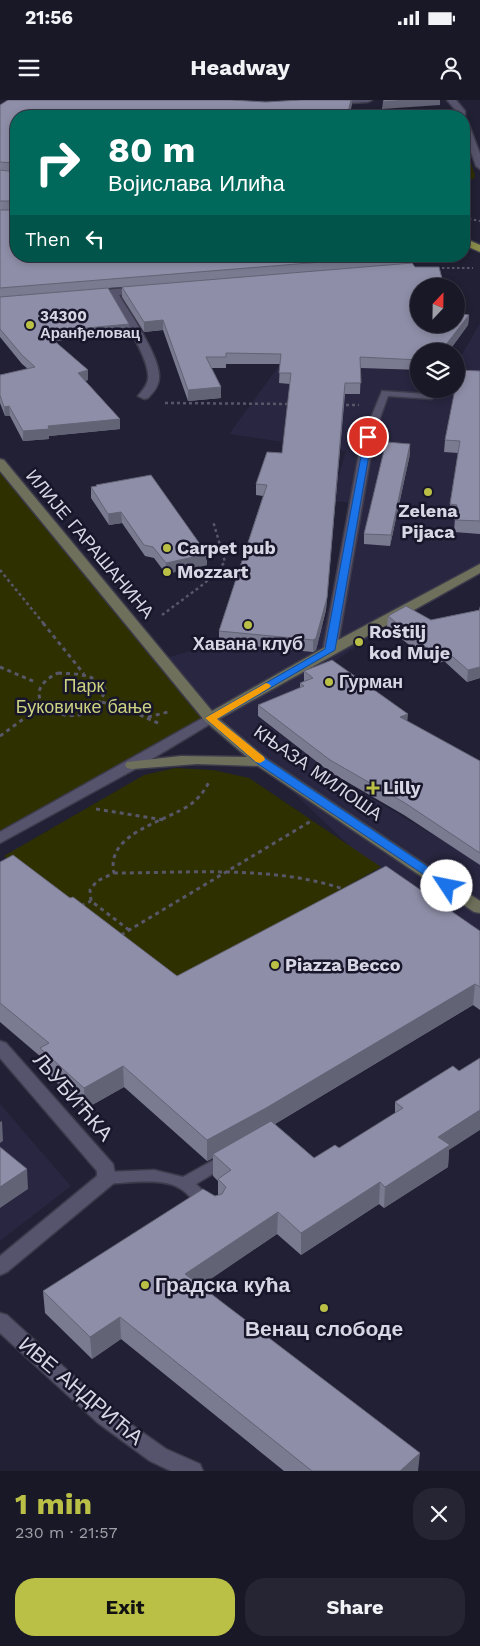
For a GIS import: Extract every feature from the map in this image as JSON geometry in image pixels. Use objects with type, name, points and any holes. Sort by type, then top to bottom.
[{"type":"street","points":[[319,103],[368,100]]},
{"type":"street","points":[[451,100],[459,110]]},
{"type":"street","points":[[470,141],[480,166]]},
{"type":"street","points":[[85,295],[152,289]]},
{"type":"street","points":[[113,292],[149,358],[155,375],[153,386],[144,396]]},
{"type":"street","points":[[330,650],[368,437]]},
{"type":"street","name":"ИЛИЈЕ ГАРАШАНИНА","points":[[0,463],[154,648]]},
{"type":"street","points":[[0,838],[132,765],[330,650],[480,568]]},
{"type":"street","name":"КЊАЗА МИЛОША","points":[[154,648],[210,718],[262,762],[480,908]]},
{"type":"street","points":[[132,765],[171,759],[210,758],[262,762]]},
{"type":"street","name":"ЉУБИЋКА","points":[[0,1047],[106,1169],[106,1178]]},
{"type":"street","points":[[0,1267],[106,1178]]},
{"type":"street","name":"ИВЕ АНДРИЋА","points":[[0,1321],[105,1417],[158,1455],[192,1471]]},
{"type":"lane","points":[[368,437],[385,393],[410,395]]},
{"type":"lane","points":[[185,1183],[240,1151]]},
{"type":"lane","points":[[106,1178],[154,1176],[185,1183],[216,1210]]},
{"type":"path","points":[[430,268],[480,268]]},
{"type":"path","points":[[144,396],[169,404],[300,404]]},
{"type":"path","points":[[340,405],[379,406]]},
{"type":"path","points":[[162,615],[205,583],[225,562],[213,520]]},
{"type":"path","points":[[0,570],[84,674]]},
{"type":"path","points":[[0,667],[36,682]]},
{"type":"path","points":[[29,689],[36,682],[58,673],[84,674],[96,679],[104,686],[106,694],[102,702],[93,710],[64,716],[49,714]]},
{"type":"path","points":[[102,702],[147,718],[165,727]]},
{"type":"path","points":[[30,703],[43,712]]},
{"type":"path","points":[[0,736],[37,709]]},
{"type":"path","points":[[147,718],[168,712]]},
{"type":"path","points":[[114,873],[112,858],[123,842],[140,830],[164,820],[194,801],[208,786],[211,778]]},
{"type":"path","points":[[88,807],[164,820]]},
{"type":"path","points":[[115,938],[333,809]]},
{"type":"path","points":[[129,930],[91,901],[90,890],[97,881],[114,873],[224,873],[294,877],[328,883],[352,892],[343,897]]},
{"type":"path","points":[[75,909],[91,901]]},
{"type":"shaded area","points":[[480,323],[480,574],[400,618],[303,682],[303,697],[257,716],[318,763],[352,786],[480,863],[480,948],[391,885],[226,729],[165,658],[215,644],[276,649],[279,640],[316,624],[324,625],[354,503],[331,501],[346,451],[229,434],[281,363],[410,370],[410,398],[465,398],[465,349]]},
{"type":"shaded area","points":[[0,1104],[71,1186],[0,1241]]},
{"type":"green space","points":[[470,160],[475,176],[473,179],[470,179]]},
{"type":"green space","name":"Парк Буковичке бање","points":[[0,463],[210,718],[0,837]]},
{"type":"green space","points":[[175,768],[213,770],[249,778],[381,867],[172,984],[4,856],[144,775]]},
{"type":"building","points":[[8,100],[231,100],[266,102],[351,100],[348,110],[10,110],[10,163],[0,162],[0,105]]},
{"type":"building","points":[[384,100],[408,100],[383,102]]},
{"type":"building","points":[[0,170],[10,171],[10,201],[0,201]]},
{"type":"building","points":[[0,210],[10,210],[10,262],[322,262],[0,288]]},
{"type":"building","points":[[412,263],[415,267],[439,267],[442,278],[410,278],[410,333],[455,333],[447,343],[410,343],[410,360],[360,357],[361,383],[345,383],[327,598],[316,638],[313,640],[219,631],[267,485],[256,484],[267,452],[282,453],[291,373],[279,373],[281,354],[226,353],[226,357],[206,357],[221,387],[188,390],[163,320],[144,322],[122,287]]},
{"type":"building","points":[[108,288],[129,324],[44,332],[88,370],[78,373],[120,419],[48,426],[49,429],[23,431],[9,406],[4,407],[0,395],[0,375],[35,367],[0,329],[0,297]]},
{"type":"building","points":[[465,370],[480,371],[480,521],[455,520],[457,505],[450,504],[460,441],[445,440],[453,398],[465,398]]},
{"type":"building","points":[[386,442],[410,444],[391,535],[364,534]]},
{"type":"building","points":[[151,475],[207,554],[166,563],[153,547],[144,545],[121,512],[108,514],[91,487]]},
{"type":"building","points":[[406,606],[431,620],[480,610],[480,667],[468,670],[445,650],[434,654],[388,616]]},
{"type":"building","points":[[332,660],[408,714],[400,717],[480,761],[480,853],[405,803],[330,760],[258,705],[304,686],[300,683],[313,678],[304,671]]},
{"type":"building","points":[[13,855],[70,898],[73,897],[177,976],[386,866],[480,931],[480,987],[475,984],[266,1108],[207,1140],[123,1066],[84,1088],[40,1048],[49,1043],[0,1003],[0,862]]},
{"type":"building","points":[[480,1058],[480,1110],[438,1137],[450,1145],[385,1187],[380,1182],[301,1233],[278,1212],[185,1274],[420,1453],[400,1471],[312,1471],[120,1317],[90,1337],[43,1291],[203,1189],[215,1196],[222,1194],[226,1187],[218,1179],[231,1170],[213,1154],[271,1121],[314,1158],[335,1145],[339,1148],[403,1108],[395,1102],[453,1066],[459,1071]]},
{"type":"building","points":[[0,1147],[27,1169],[0,1187]]},
{"type":"slow traffic","points":[[260,760],[210,718],[266,686]]},
{"type":"place","name":"34300 Аранђеловац","points":[[30,325]]},
{"type":"place","name":"Zelena Pijaca","points":[[428,492]]},
{"type":"place","name":"Carpet pub","points":[[167,548]]},
{"type":"place","name":"Mozzart","points":[[167,572]]},
{"type":"place","name":"Хавана клуб","points":[[248,625]]},
{"type":"place","name":"Roštilj kod Muje","points":[[359,642]]},
{"type":"place","name":"Гурман","points":[[329,682]]},
{"type":"place","name":"Lilly","points":[[373,788]]},
{"type":"place","name":"Piazza Becco","points":[[275,965]]},
{"type":"place","name":"Градска кућа","points":[[145,1285]]},
{"type":"place","name":"Венац слободе","points":[[324,1308]]},
{"type":"route","points":[[368,437],[330,650],[210,718],[262,762],[447,886]]}]
